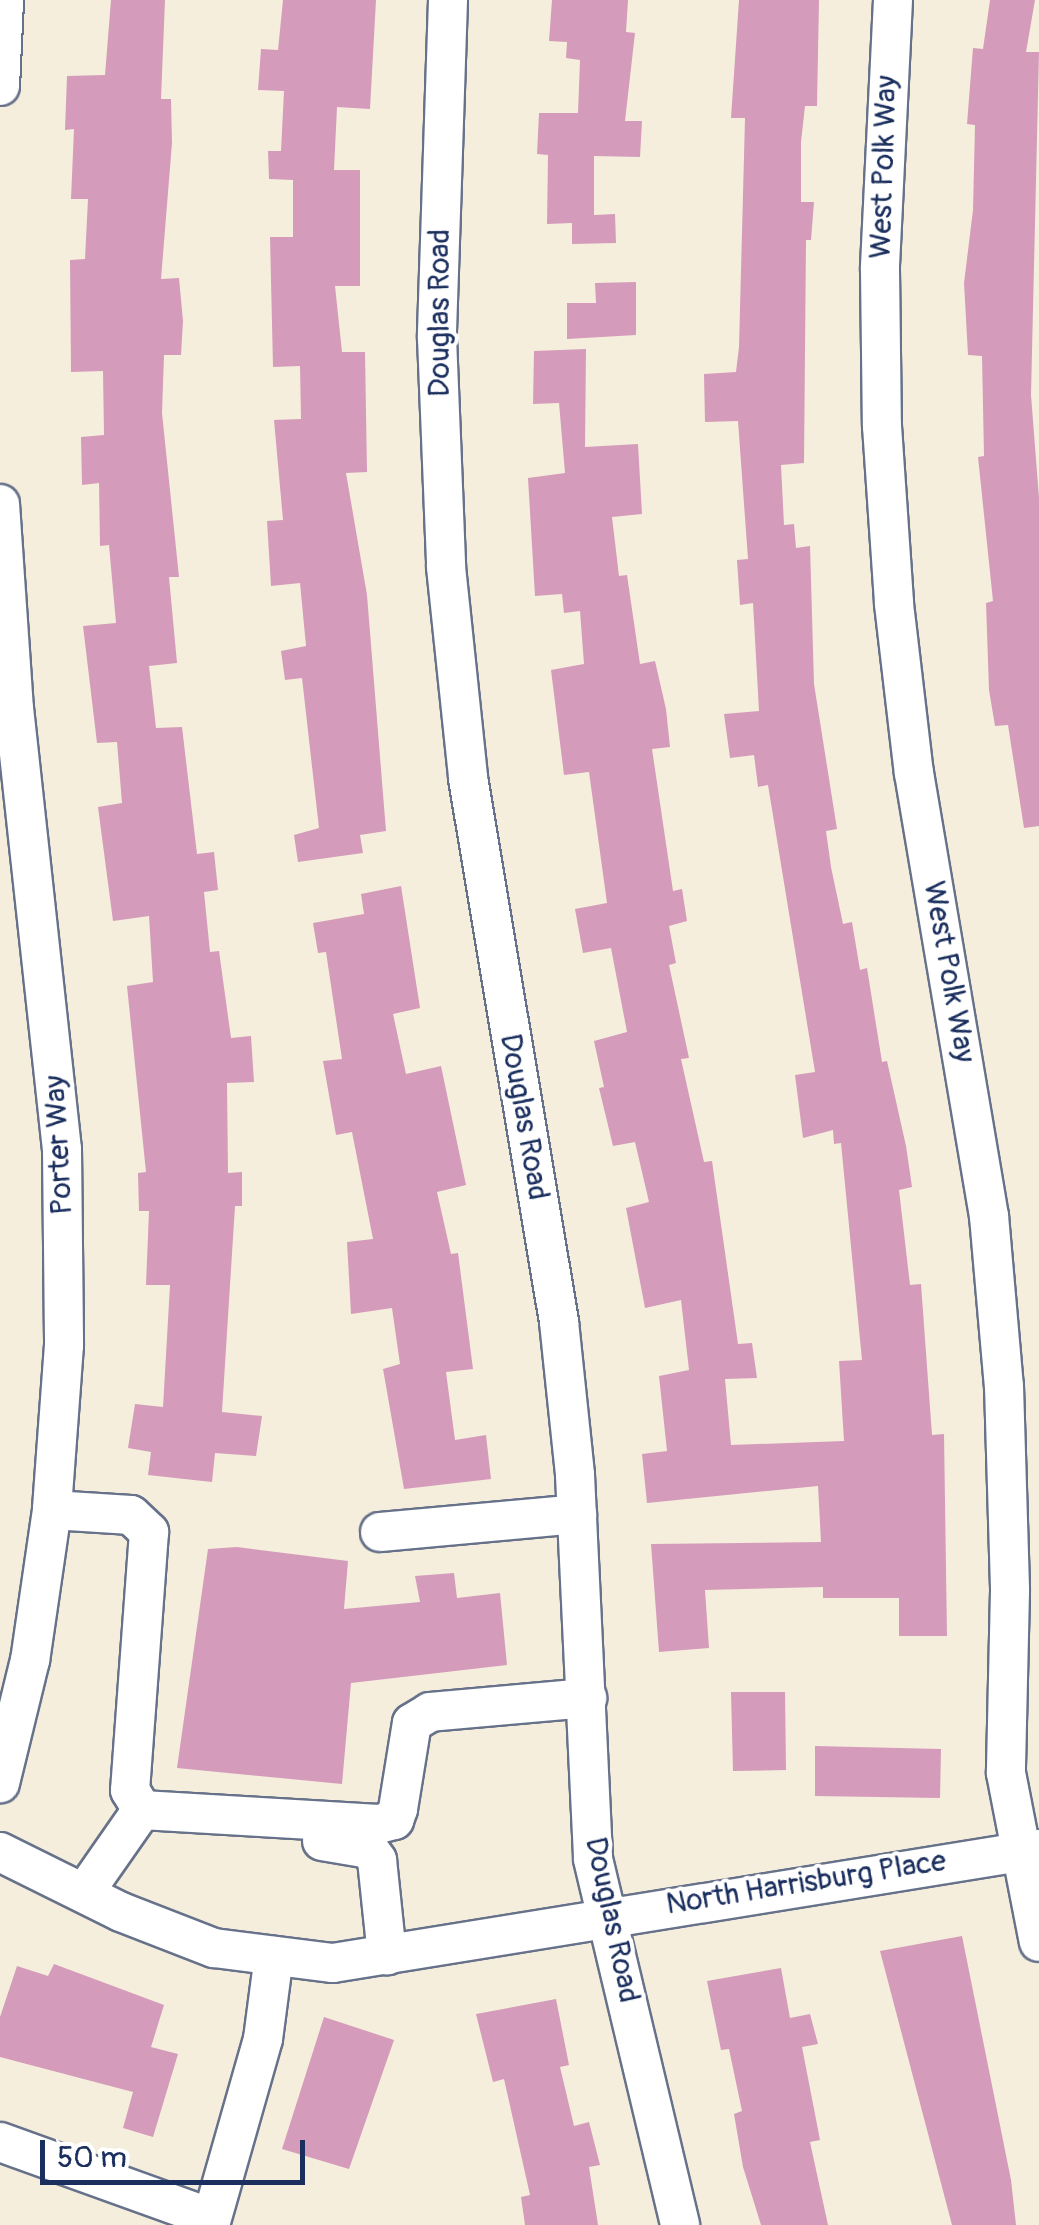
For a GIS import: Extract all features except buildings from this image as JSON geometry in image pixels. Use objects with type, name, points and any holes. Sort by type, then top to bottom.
[{"type":"street","points":[[0,86],[4,0]]},
{"type":"street","name":"Douglas Road","points":[[448,0],[438,338],[446,567],[488,919],[558,1322],[577,1514],[592,1860],[680,2225]]},
{"type":"street","name":"West Polk Way","points":[[893,0],[881,252],[882,426],[914,772],[989,1216],[1004,1386],[1010,1591],[1006,1773],[1029,1850],[1039,1942]]},
{"type":"street","name":"Porter Way","points":[[0,504],[14,708],[62,1148],[64,1345],[52,1510],[30,1660],[0,1783]]},
{"type":"street","points":[[52,1510],[131,1515],[149,1532],[130,1790],[139,1817]]},
{"type":"street","points":[[380,1532],[577,1514]]},
{"type":"street","points":[[139,1817],[364,1826],[394,1820],[412,1723],[430,1712],[587,1698]]},
{"type":"street","points":[[84,1894],[139,1817]]},
{"type":"street","points":[[139,1817],[369,1849],[384,1886],[387,1955]]},
{"type":"street","name":"North Harrisburg Place","points":[[0,1852],[84,1894],[214,1948],[333,1963],[607,1914],[1029,1850]]},
{"type":"street","points":[[0,2142],[156,2211],[210,2222],[263,2039],[274,1956]]}]
